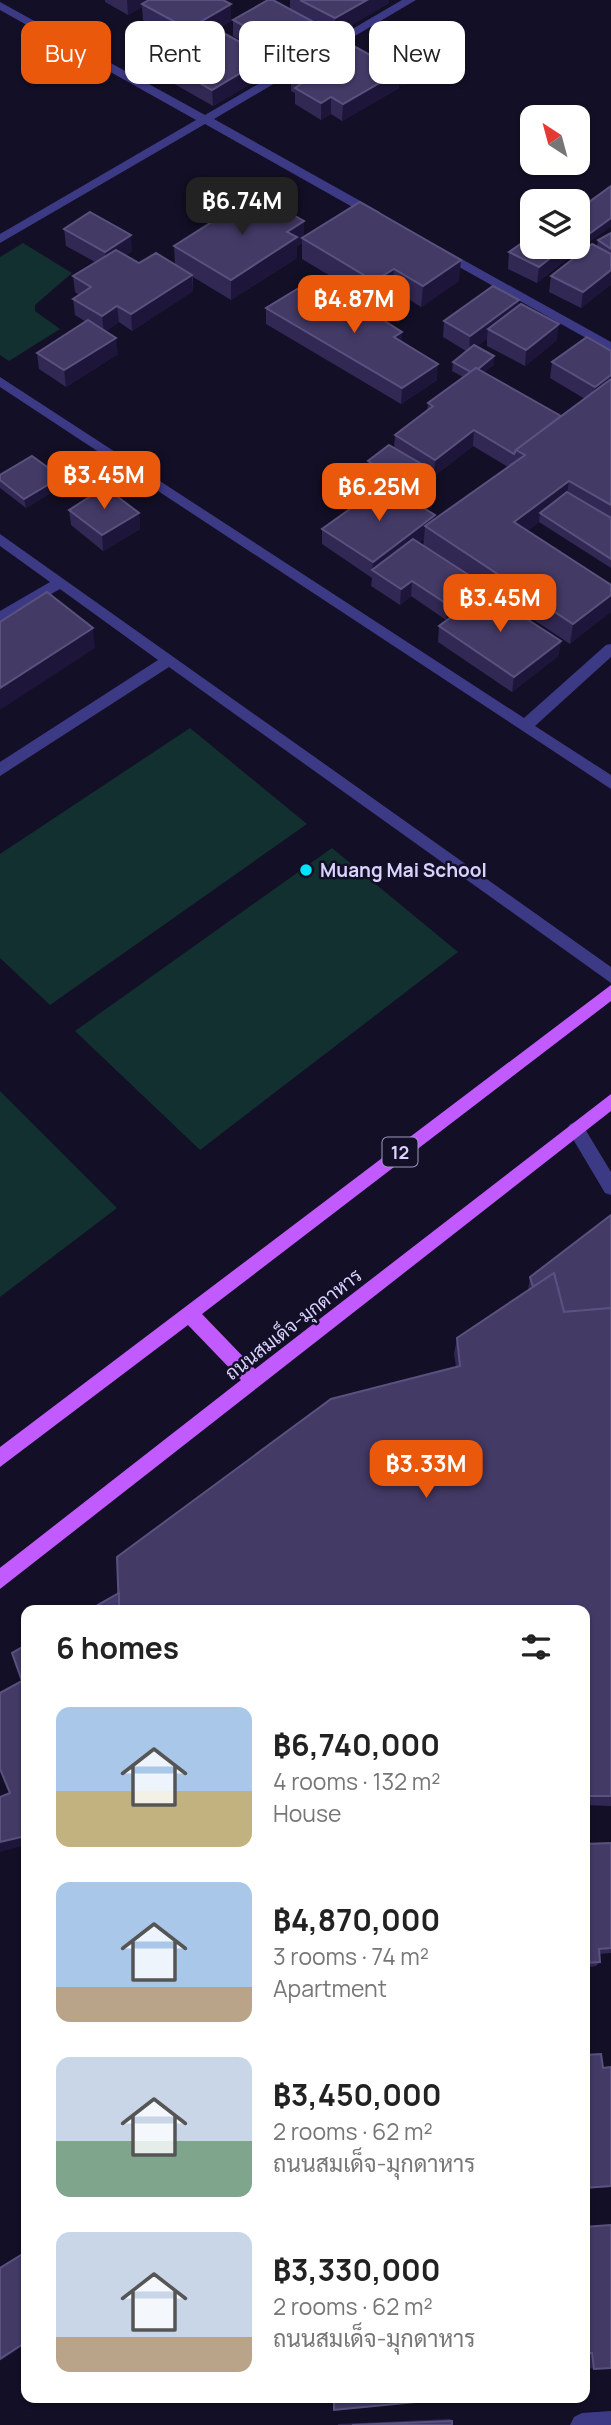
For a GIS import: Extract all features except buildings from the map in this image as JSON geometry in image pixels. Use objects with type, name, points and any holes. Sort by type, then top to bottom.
[{"type":"main road","name":"12","points":[[0,1458],[611,992]]},
{"type":"main road","name":"ถนนสมเด็จ-มุกดาหาร","points":[[0,1580],[611,1101]]},
{"type":"main road","points":[[189,1313],[254,1381]]},
{"type":"street","points":[[0,239],[410,0]]},
{"type":"street","points":[[0,5],[385,220]]},
{"type":"street","points":[[432,247],[611,348]]},
{"type":"street","points":[[0,380],[611,783]]},
{"type":"street","points":[[0,539],[611,976]]},
{"type":"street","points":[[0,618],[60,582]]},
{"type":"street","points":[[526,725],[611,649]]},
{"type":"street","points":[[0,770],[169,660]]},
{"type":"street","points":[[576,1129],[611,1188]]},
{"type":"street","points":[[582,2425],[611,2423]]},
{"type":"green space","points":[[23,243],[72,273],[35,305],[35,311],[60,329],[9,361],[0,355],[0,257]]},
{"type":"green space","points":[[190,728],[307,824],[50,1005],[0,958],[0,854]]},
{"type":"green space","points":[[332,848],[458,952],[200,1150],[75,1031]]},
{"type":"green space","points":[[0,1091],[117,1208],[0,1297]]},
{"type":"place","name":"Muang Mai School","points":[[306,870]]}]
